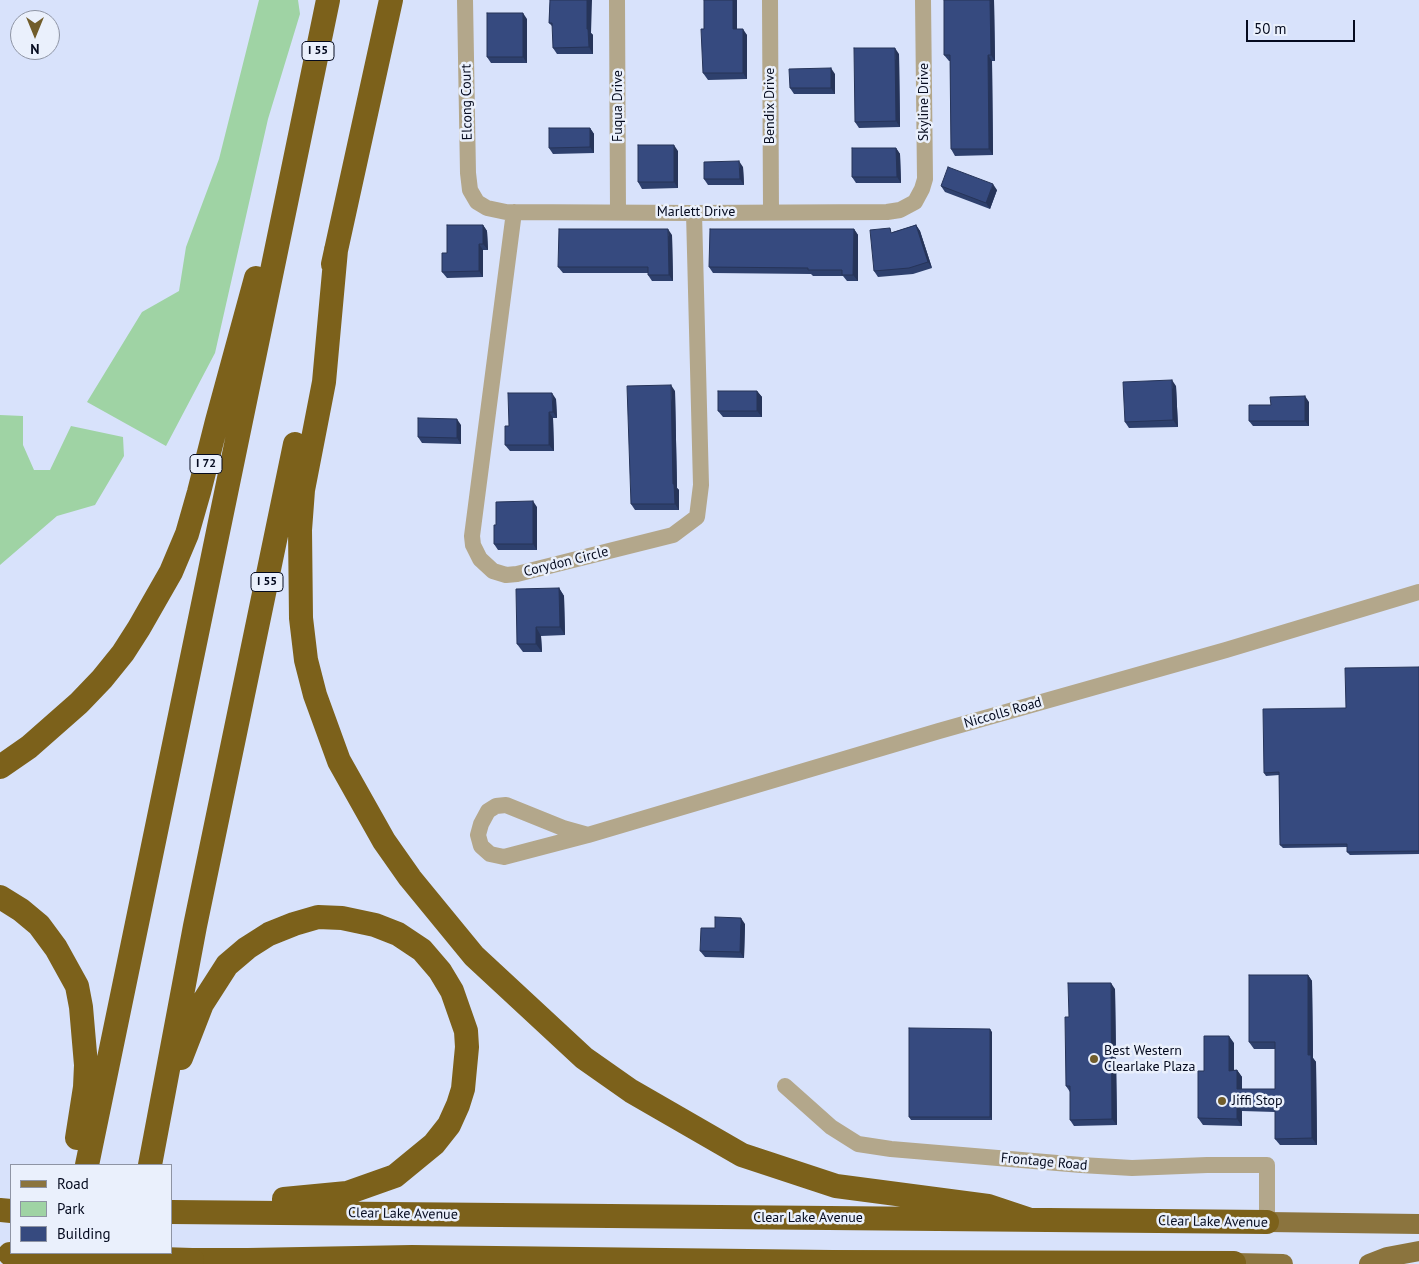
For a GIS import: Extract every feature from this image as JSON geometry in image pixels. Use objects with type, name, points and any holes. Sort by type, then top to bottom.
[{"type":"highway","name":"I 55","points":[[87,1164],[328,0]]},
{"type":"highway","name":"I 55","points":[[150,1164],[197,916],[336,250],[391,0]]},
{"type":"highway","name":"I 72","points":[[0,768],[29,747],[79,703],[102,679],[129,644],[171,572],[187,534],[253,289],[307,101]]},
{"type":"highway","points":[[336,250],[324,382],[303,490],[300,530],[301,618],[306,660],[315,695],[339,762],[384,841],[410,878],[474,956],[584,1058],[631,1091],[742,1155],[836,1186],[988,1206],[1030,1220]]},
{"type":"highway","points":[[0,897],[21,910],[39,925],[56,948],[77,986],[81,1007],[86,1065],[85,1087],[73,1164]]},
{"type":"highway","points":[[157,1128],[182,1055],[206,997],[227,965],[247,948],[269,934],[318,917],[342,918],[376,925],[398,934],[422,950],[440,971],[452,991],[466,1031],[466,1071],[458,1105],[449,1125],[434,1144],[395,1176],[347,1193],[265,1200],[201,1212],[172,1212]]},
{"type":"highway","name":"Clear Lake Avenue","points":[[201,1212],[1267,1222]]},
{"type":"highway","points":[[5,1254],[255,1262],[412,1257],[823,1263],[1234,1264]]},
{"type":"main road","name":"Clear Lake Avenue","points":[[1267,1222],[1419,1224]]},
{"type":"main road","points":[[1369,1264],[1387,1257],[1419,1252]]},
{"type":"main road","points":[[1234,1264],[1283,1264]]},
{"type":"street","name":"Elcong Court","points":[[465,0],[468,172],[470,190],[477,202]]},
{"type":"street","name":"Fuqua Drive","points":[[617,0],[618,212]]},
{"type":"street","name":"Bendix Drive","points":[[770,0],[771,211]]},
{"type":"street","name":"Skyline Drive","points":[[915,202],[925,179],[923,0]]},
{"type":"street","name":"Marlett Drive","points":[[477,202],[496,211],[514,212],[694,213],[771,211],[888,212],[900,210],[915,202]]},
{"type":"street","name":"Corydon Circle","points":[[514,212],[472,536],[472,545],[480,559],[494,571],[506,575],[518,574],[673,535],[697,517],[701,485],[694,213]]},
{"type":"street","name":"Niccolls Road","points":[[588,835],[563,828],[506,806],[496,806],[488,811],[478,835],[482,846],[490,854],[504,857],[588,835],[939,731],[1226,650],[1419,592]]},
{"type":"street","name":"Frontage Road","points":[[785,1086],[831,1127],[858,1144],[891,1149],[1132,1168],[1267,1165],[1267,1222]]},
{"type":"green space","points":[[259,0],[298,0],[300,14],[268,119],[215,353],[166,446],[87,402],[142,312],[179,291],[186,247],[219,159]]},
{"type":"green space","points":[[0,415],[23,416],[23,445],[34,470],[50,470],[71,426],[123,437],[124,456],[95,505],[57,516],[0,565]]},
{"type":"building","points":[[550,0],[587,0],[589,47],[553,48],[552,23],[549,23]]},
{"type":"building","points":[[704,0],[733,0],[733,29],[743,29],[743,73],[703,73],[701,29],[704,29]]},
{"type":"building","points":[[944,0],[990,0],[991,55],[988,55],[989,149],[951,149],[950,55],[944,55]]},
{"type":"building","points":[[487,13],[523,13],[523,57],[487,57]]},
{"type":"building","points":[[854,48],[895,48],[896,121],[855,122]]},
{"type":"building","points":[[831,68],[831,88],[790,88],[789,69]]},
{"type":"building","points":[[549,128],[590,128],[590,147],[549,148]]},
{"type":"building","points":[[638,145],[674,145],[674,182],[638,182]]},
{"type":"building","points":[[852,148],[896,148],[897,177],[852,177]]},
{"type":"building","points":[[739,161],[740,179],[704,179],[704,162]]},
{"type":"building","points":[[948,167],[993,184],[986,203],[941,186]]},
{"type":"building","points":[[447,225],[483,225],[483,244],[479,244],[479,271],[442,272],[442,253],[447,253]]},
{"type":"building","points":[[916,225],[928,262],[909,268],[874,271],[870,230],[890,228],[891,233]]},
{"type":"building","points":[[559,229],[668,229],[669,275],[648,275],[648,267],[558,267]]},
{"type":"building","points":[[710,229],[854,229],[853,275],[842,275],[842,270],[808,270],[808,268],[709,267]]},
{"type":"building","points":[[1172,380],[1173,420],[1125,422],[1123,382]]},
{"type":"building","points":[[671,385],[675,504],[631,504],[627,386]]},
{"type":"building","points":[[718,391],[757,391],[757,411],[718,411]]},
{"type":"building","points":[[508,393],[552,393],[553,412],[549,412],[549,445],[505,445],[505,426],[509,426]]},
{"type":"building","points":[[1305,396],[1305,421],[1249,421],[1249,405],[1271,405],[1270,397]]},
{"type":"building","points":[[418,418],[457,419],[457,438],[418,437]]},
{"type":"building","points":[[533,501],[533,544],[494,544],[496,502]]},
{"type":"building","points":[[559,588],[560,627],[536,627],[536,644],[517,644],[516,589]]},
{"type":"building","points":[[1419,667],[1419,851],[1347,852],[1347,844],[1280,845],[1279,772],[1264,773],[1263,709],[1346,708],[1345,668]]},
{"type":"building","points":[[715,917],[741,918],[740,952],[700,951],[701,928],[715,928]]},
{"type":"building","points":[[1249,975],[1308,975],[1308,1055],[1311,1055],[1312,1138],[1275,1139],[1275,1105],[1237,1105],[1237,1119],[1198,1118],[1198,1071],[1204,1071],[1204,1036],[1229,1036],[1229,1071],[1237,1070],[1237,1089],[1275,1089],[1275,1042],[1249,1042]]},
{"type":"building","points":[[1068,983],[1111,983],[1112,1119],[1070,1120],[1070,1086],[1066,1086],[1065,1017],[1069,1017]]},
{"type":"building","points":[[909,1028],[990,1029],[990,1117],[909,1117]]},
{"type":"place","name":"Best Western Clearlake Plaza","points":[[1094,1059]]},
{"type":"place","name":"Jiffi Stop","points":[[1222,1101]]}]
